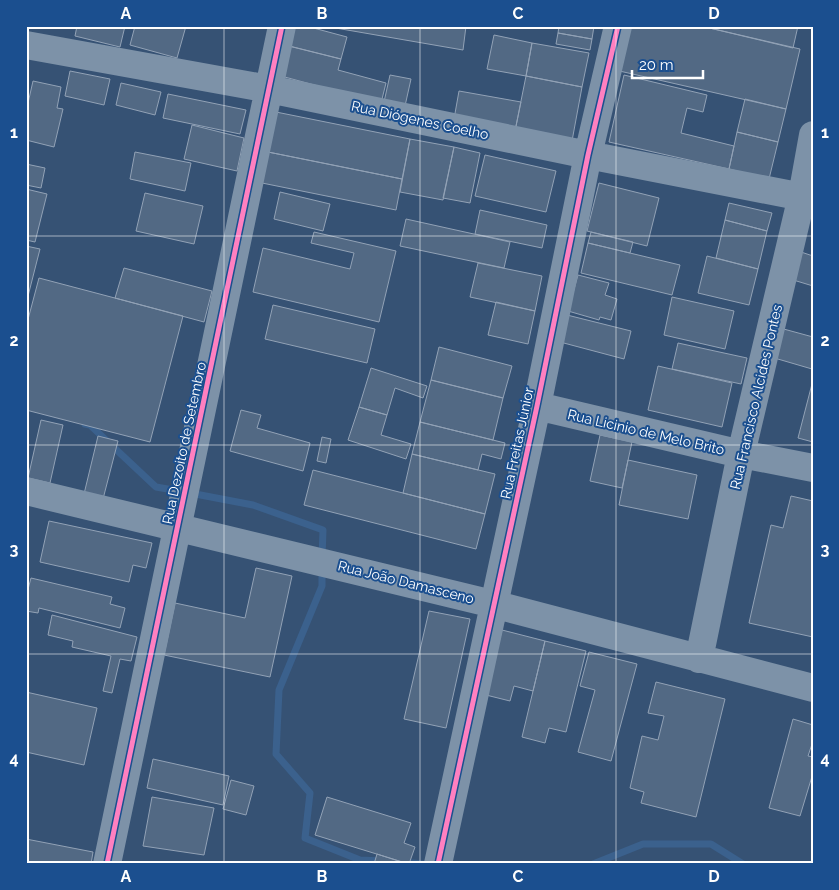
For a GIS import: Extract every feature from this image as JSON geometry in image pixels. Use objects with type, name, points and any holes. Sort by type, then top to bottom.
[{"type":"street","name":"Rua Dezoito de Setembro","points":[[107,864],[282,26]]},
{"type":"street","name":"Rua Freitas Júnior","points":[[438,864],[538,406],[588,155],[618,26]]},
{"type":"street","name":"Rua Diógenes Coelho","points":[[26,45],[269,89],[588,155],[807,197]]},
{"type":"street","name":"Rua Francisco Alcides Pontes","points":[[700,659],[742,454],[807,197],[813,135]]},
{"type":"street","name":"Rua Licinio de Melo Brito","points":[[538,406],[742,454],[813,468]]},
{"type":"street","name":"Rua João Damasceno","points":[[26,491],[178,526],[494,604],[813,688]]},
{"type":"building","points":[[77,26],[125,26],[120,47],[75,36]]},
{"type":"building","points":[[135,26],[186,26],[177,58],[130,45]]},
{"type":"building","points":[[294,26],[306,26],[347,37],[341,59],[289,46]]},
{"type":"building","points":[[324,26],[466,26],[463,50]]},
{"type":"building","points":[[559,26],[594,26],[592,39],[558,33]]},
{"type":"building","points":[[625,26],[701,26],[800,49],[786,109],[615,70]]},
{"type":"building","points":[[701,26],[798,26],[793,48]]},
{"type":"building","points":[[558,33],[592,39],[590,50],[556,44]]},
{"type":"building","points":[[494,35],[532,43],[526,76],[487,69]]},
{"type":"building","points":[[532,43],[589,53],[582,87],[526,76]]},
{"type":"building","points":[[289,46],[341,59],[338,70],[386,83],[381,103],[281,76]]},
{"type":"building","points":[[70,71],[110,79],[104,105],[65,96]]},
{"type":"building","points":[[390,75],[411,79],[405,106],[384,102]]},
{"type":"building","points":[[624,75],[707,95],[703,112],[687,108],[681,133],[734,146],[729,169],[609,142]]},
{"type":"building","points":[[526,76],[582,87],[572,141],[515,131]]},
{"type":"building","points":[[33,81],[61,87],[57,108],[63,109],[54,147],[26,140],[26,112]]},
{"type":"building","points":[[121,83],[161,92],[155,115],[116,105]]},
{"type":"building","points":[[459,91],[521,102],[515,131],[454,119]]},
{"type":"building","points":[[168,94],[246,110],[240,134],[163,118]]},
{"type":"building","points":[[745,99],[786,109],[778,142],[737,132]]},
{"type":"building","points":[[276,112],[410,139],[402,179],[268,152]]},
{"type":"building","points":[[192,125],[244,138],[237,171],[184,159]]},
{"type":"building","points":[[737,132],[778,142],[769,179],[729,169]]},
{"type":"building","points":[[410,139],[454,147],[443,200],[400,192]]},
{"type":"building","points":[[454,147],[480,153],[470,203],[443,198]]},
{"type":"building","points":[[135,152],[191,163],[185,191],[130,179]]},
{"type":"building","points":[[268,152],[402,179],[396,210],[262,183]]},
{"type":"building","points":[[485,155],[556,171],[546,212],[475,196]]},
{"type":"building","points":[[26,164],[45,168],[41,188],[26,185]]},
{"type":"building","points":[[599,183],[659,198],[647,246],[587,231]]},
{"type":"building","points":[[26,189],[47,194],[35,242],[26,240]]},
{"type":"building","points":[[280,192],[330,204],[323,231],[274,219]]},
{"type":"building","points":[[145,193],[203,206],[194,244],[136,231]]},
{"type":"building","points":[[729,203],[772,213],[767,231],[725,220]]},
{"type":"building","points":[[480,210],[547,225],[542,248],[475,234]]},
{"type":"building","points":[[406,219],[510,242],[504,268],[400,246]]},
{"type":"building","points":[[725,220],[767,231],[758,269],[716,258]]},
{"type":"building","points":[[314,232],[396,251],[379,322],[253,292],[263,248],[350,269],[354,253],[311,243]]},
{"type":"building","points":[[591,232],[633,242],[630,253],[588,243]]},
{"type":"building","points":[[588,243],[680,265],[672,295],[581,273]]},
{"type":"building","points":[[26,246],[40,249],[26,304]]},
{"type":"building","points":[[798,251],[813,256],[813,286],[790,279]]},
{"type":"building","points":[[707,256],[758,269],[749,305],[698,293]]},
{"type":"building","points":[[478,263],[542,276],[535,311],[470,297]]},
{"type":"building","points":[[124,268],[212,291],[204,322],[115,298]]},
{"type":"building","points":[[578,275],[609,283],[605,295],[617,299],[611,320],[600,317],[599,320],[568,311]]},
{"type":"building","points":[[39,278],[183,316],[150,442],[26,410],[26,327]]},
{"type":"building","points":[[672,297],[734,311],[725,349],[664,335]]},
{"type":"building","points":[[496,302],[535,311],[528,344],[488,335]]},
{"type":"building","points":[[273,305],[375,329],[367,363],[265,339]]},
{"type":"building","points":[[567,315],[631,331],[624,359],[560,342]]},
{"type":"building","points":[[780,328],[813,337],[812,369],[771,357]]},
{"type":"building","points":[[678,343],[747,358],[741,384],[672,369]]},
{"type":"building","points":[[439,347],[512,366],[503,398],[431,380]]},
{"type":"building","points":[[658,366],[732,383],[722,427],[648,410]]},
{"type":"building","points":[[371,368],[427,386],[423,398],[395,388],[387,415],[359,407]]},
{"type":"building","points":[[431,380],[503,398],[493,440],[420,422]]},
{"type":"building","points":[[813,380],[813,442],[798,438]]},
{"type":"building","points":[[359,407],[387,415],[381,435],[411,444],[406,459],[348,440]]},
{"type":"building","points":[[241,410],[261,415],[257,428],[310,443],[303,471],[230,451]]},
{"type":"building","points":[[41,420],[63,425],[50,483],[28,478]]},
{"type":"building","points":[[420,422],[505,443],[501,459],[482,454],[478,470],[412,454]]},
{"type":"building","points":[[600,435],[632,442],[622,488],[590,481]]},
{"type":"building","points":[[98,436],[118,441],[103,499],[84,494]]},
{"type":"building","points":[[322,437],[331,439],[326,463],[317,461]]},
{"type":"building","points":[[412,454],[495,474],[485,514],[403,493]]},
{"type":"building","points":[[628,460],[697,475],[688,519],[619,505]]},
{"type":"building","points":[[313,470],[485,514],[476,549],[304,505]]},
{"type":"building","points":[[791,496],[813,501],[813,637],[749,623],[771,525],[783,528]]},
{"type":"building","points":[[49,521],[152,543],[146,568],[133,565],[129,582],[40,562]]},
{"type":"building","points":[[256,568],[292,576],[270,677],[164,655],[175,603],[245,618]]},
{"type":"building","points":[[31,578],[112,597],[110,604],[125,608],[120,628],[39,608],[38,613],[26,611],[26,597]]},
{"type":"building","points":[[429,611],[470,619],[446,728],[404,719]]},
{"type":"building","points":[[52,615],[137,637],[131,661],[120,659],[112,693],[103,691],[111,656],[72,647],[73,641],[48,635]]},
{"type":"building","points":[[502,630],[545,641],[533,691],[514,686],[510,701],[486,695]]},
{"type":"building","points":[[545,641],[586,651],[566,732],[549,728],[545,743],[522,737]]},
{"type":"building","points":[[589,652],[637,664],[611,761],[578,752],[595,690],[580,686]]},
{"type":"building","points":[[656,682],[725,699],[696,817],[641,803],[644,792],[630,788],[642,736],[658,740],[664,716],[648,713]]},
{"type":"building","points":[[26,692],[97,708],[84,765],[26,752]]},
{"type":"building","points":[[793,719],[813,725],[813,741],[808,756],[813,757],[813,773],[800,816],[769,808]]},
{"type":"building","points":[[153,759],[229,776],[223,805],[147,788]]},
{"type":"building","points":[[231,780],[254,786],[246,815],[223,809]]},
{"type":"building","points":[[152,797],[214,808],[204,855],[143,846]]},
{"type":"building","points":[[327,797],[411,823],[404,843],[415,847],[409,864],[315,835]]},
{"type":"building","points":[[26,839],[93,852],[91,864],[28,864]]},
{"type":"building","points":[[377,854],[408,864],[374,864]]},
{"type":"waterway","points":[[85,424],[90,425],[156,487],[179,491]]},
{"type":"waterway","points":[[190,493],[253,505],[323,530],[322,558]]},
{"type":"waterway","points":[[322,569],[322,586],[279,690],[276,754],[310,793],[305,838],[360,860],[382,861]]},
{"type":"waterway","points":[[593,864],[643,844],[711,844],[743,864]]},
{"type":"waterway","points":[[400,862],[424,864]]},
{"type":"cycle path","points":[[107,864],[282,26]]},
{"type":"cycle path","points":[[438,864],[537,406],[588,155],[618,26]]}]
